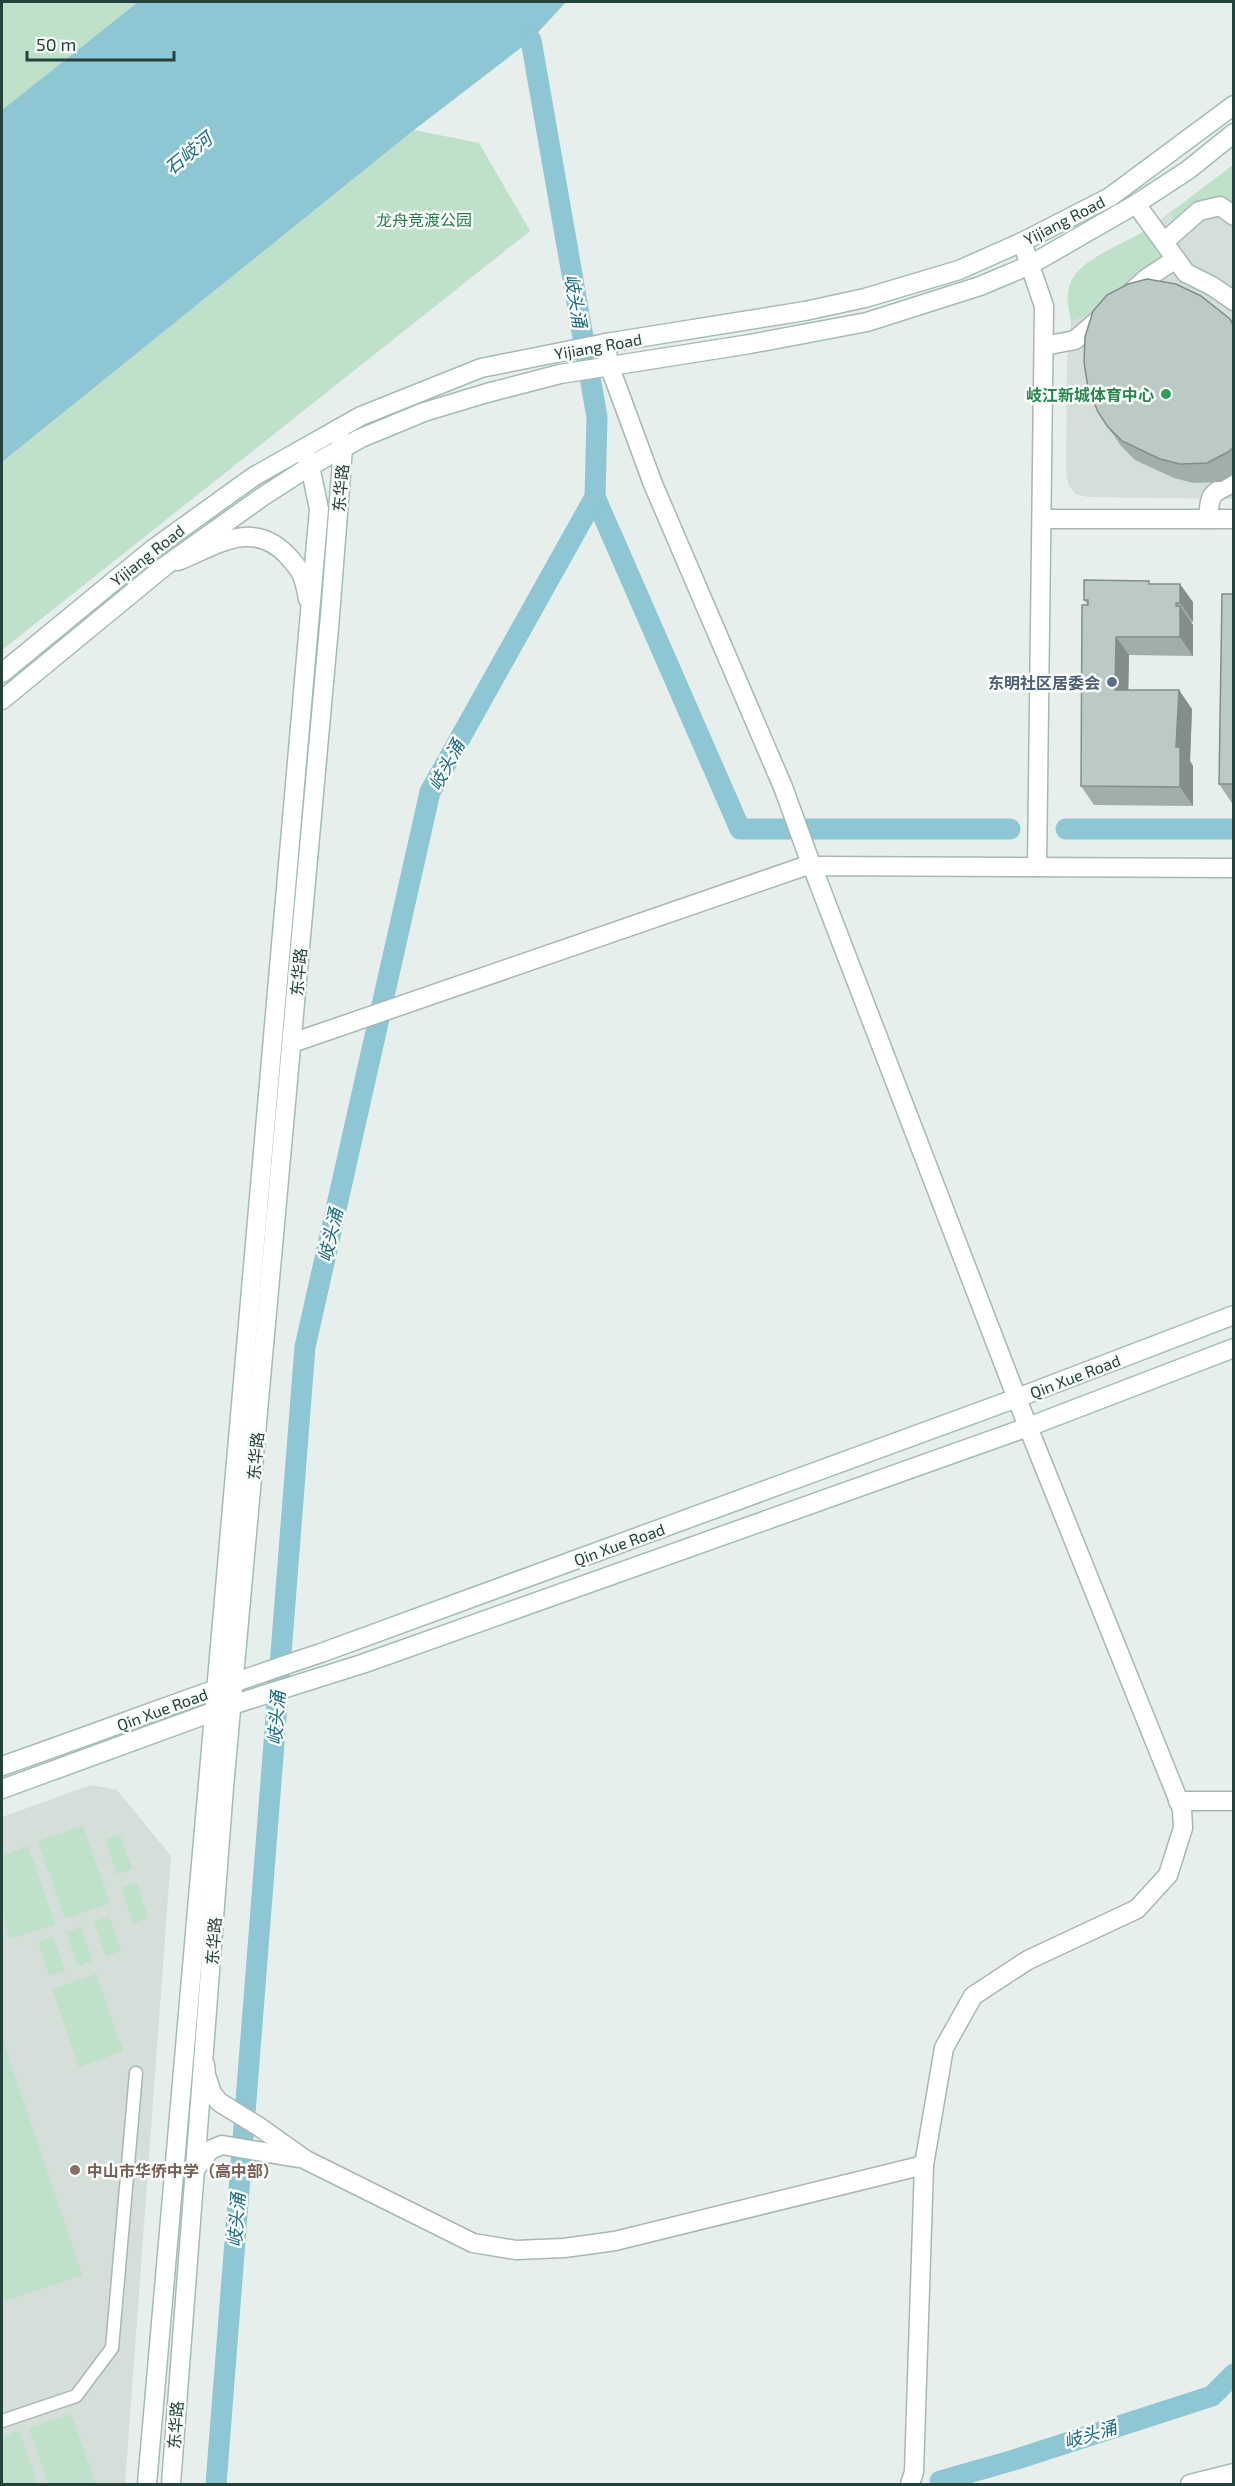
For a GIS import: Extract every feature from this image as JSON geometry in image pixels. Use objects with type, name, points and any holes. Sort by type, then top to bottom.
[{"type":"main road","name":"Yijiang Road","points":[[2,700],[165,566],[306,457],[338,429],[361,416],[481,368],[606,343],[764,318],[865,298],[959,270],[1022,242],[1110,197],[1233,105]]},
{"type":"main road","name":"Yijiang Road","points":[[2,674],[153,549],[253,477],[306,457],[343,448],[361,438],[424,412],[487,393],[560,374],[750,344],[867,322],[980,286],[1030,265],[1136,204],[1188,170],[1233,133]]},
{"type":"main road","points":[[1136,204],[1186,273],[1212,286],[1233,302]]},
{"type":"main road","points":[[1164,242],[1199,211],[1220,206],[1233,216]]},
{"type":"main road","points":[[1022,242],[1044,306],[1037,867]]},
{"type":"main road","points":[[1044,346],[1075,340],[1147,278],[1176,259]]},
{"type":"main road","points":[[606,343],[609,365],[653,484],[783,787],[1028,1427],[1182,1809],[1183,1828],[1167,1875],[1137,1909],[1029,1960],[973,1996],[944,2048],[924,2165],[914,2480]]},
{"type":"main road","name":"东华路","points":[[147,2484],[224,1708],[234,1682],[343,448],[338,429]]},
{"type":"main road","name":"东华路","points":[[171,2484],[194,2171],[205,2061],[224,1708],[217,1689],[319,509],[306,457]]},
{"type":"main road","points":[[1208,519],[1209,499],[1212,493],[1233,483]]},
{"type":"main road","points":[[1043,519],[1233,519]]},
{"type":"main road","points":[[165,566],[235,538],[252,535],[276,544],[304,575],[310,612]]},
{"type":"main road","points":[[292,1043],[811,865],[1233,868]]},
{"type":"main road","name":"Qin Xue Road","points":[[2,1766],[321,1653],[1017,1398],[1233,1315]]},
{"type":"main road","name":"Qin Xue Road","points":[[2,1789],[224,1708],[318,1679],[1028,1427],[1233,1348]]},
{"type":"main road","points":[[1178,1801],[1233,1801]]},
{"type":"main road","points":[[205,2061],[206,2075],[212,2093],[219,2102],[306,2160],[473,2243],[516,2250],[564,2248],[615,2241],[924,2165]]},
{"type":"main road","points":[[194,2171],[210,2150],[222,2145],[306,2160]]},
{"type":"main road","points":[[1190,2484],[1233,2472]]},
{"type":"lane","points":[[2,2421],[76,2396],[112,2348],[136,2073]]},
{"type":"shaded area","points":[[1233,165],[1233,499],[1088,497],[1075,494],[1068,484],[1066,471],[1067,361],[1071,321],[1067,300],[1070,284],[1086,264],[1145,231]]},
{"type":"shaded area","name":"中山市华侨中学（高中部）","points":[[91,1785],[117,1790],[171,1856],[125,2484],[2,2484],[2,1817]]},
{"type":"green space","points":[[2,2],[138,2],[2,110]]},
{"type":"green space","name":"龙舟竞渡公园","points":[[414,130],[479,143],[530,231],[2,650],[2,462]]},
{"type":"green space","points":[[1233,165],[1233,204],[1216,197],[1209,198],[1175,219],[1172,217],[1171,213]]},
{"type":"green space","points":[[1145,231],[1164,255],[1115,291],[1089,315],[1071,321],[1068,293],[1074,276],[1091,260]]},
{"type":"green space","points":[[83,1826],[110,1903],[65,1919],[38,1841]]},
{"type":"green space","points":[[120,1835],[132,1869],[117,1874],[105,1840]]},
{"type":"green space","points":[[28,1846],[55,1924],[10,1939],[2,1913],[2,1856]]},
{"type":"green space","points":[[137,1883],[148,1918],[133,1923],[121,1888]]},
{"type":"green space","points":[[109,1916],[121,1951],[106,1956],[94,1922]]},
{"type":"green space","points":[[81,1927],[92,1961],[78,1966],[66,1932]]},
{"type":"green space","points":[[53,1937],[65,1971],[49,1976],[38,1942]]},
{"type":"green space","points":[[96,1974],[123,2051],[79,2067],[52,1989]]},
{"type":"green space","points":[[2,2037],[82,2275],[2,2302]]},
{"type":"green space","points":[[71,2414],[96,2484],[48,2484],[29,2428]]},
{"type":"green space","points":[[19,2430],[38,2484],[2,2484],[2,2437]]},
{"type":"water","name":"石岐河","points":[[138,2],[566,2],[531,40],[414,130],[2,462],[2,110]]},
{"type":"building","name":"岐江新城体育中心","points":[[1147,279],[1176,284],[1201,296],[1230,319],[1233,325],[1233,448],[1207,463],[1180,464],[1160,459],[1122,441],[1108,427],[1098,412],[1088,388],[1084,362],[1085,337],[1093,311],[1107,295],[1128,284]]},
{"type":"building","name":"东明社区居委会","points":[[1084,580],[1180,584],[1180,603],[1176,603],[1176,606],[1180,606],[1180,637],[1116,637],[1115,690],[1179,690],[1176,747],[1180,747],[1180,787],[1081,786],[1082,605],[1088,605],[1088,600],[1084,600]]},
{"type":"building","points":[[1222,594],[1233,594],[1233,784],[1219,784]]},
{"type":"waterway","name":"岐头涌","points":[[216,2484],[305,1347],[430,792],[595,497],[597,417],[531,40]]},
{"type":"waterway","points":[[595,497],[740,829],[1010,829]]},
{"type":"waterway","points":[[1066,829],[1234,829]]},
{"type":"waterway","name":"岐头涌","points":[[940,2481],[1014,2460],[1212,2396],[1234,2374]]},
{"type":"place","name":"岐江新城体育中心","points":[[1166,394]]},
{"type":"place","name":"东明社区居委会","points":[[1112,682]]},
{"type":"place","name":"中山市华侨中学（高中部）","points":[[75,2170]]}]
